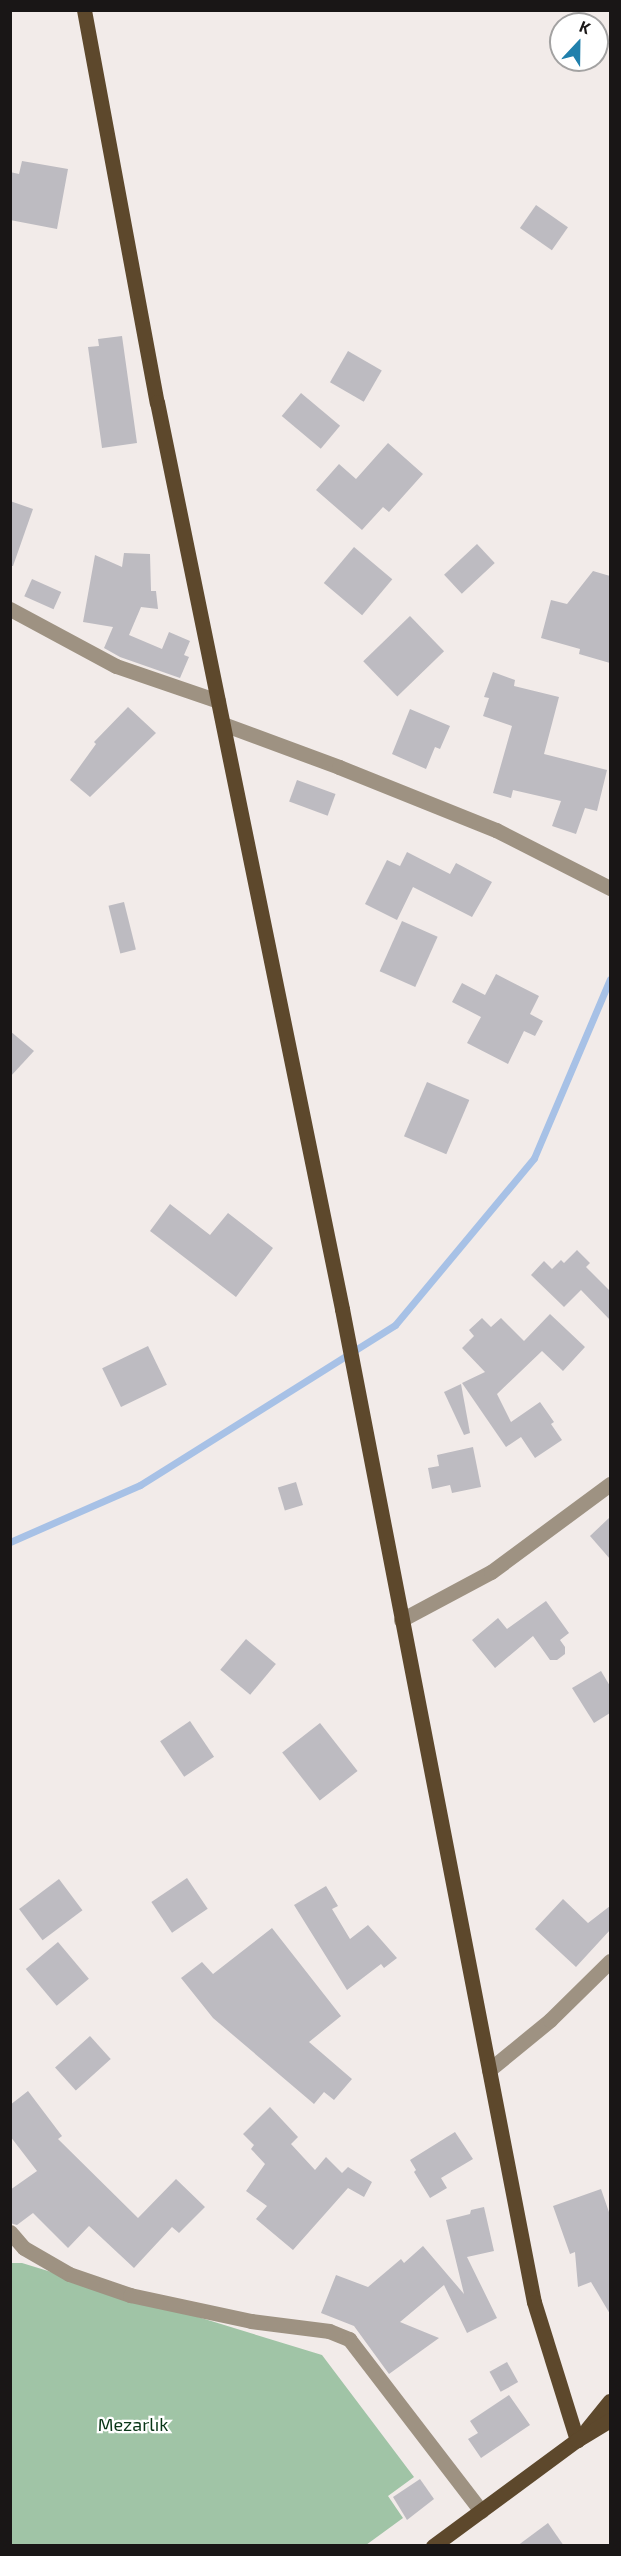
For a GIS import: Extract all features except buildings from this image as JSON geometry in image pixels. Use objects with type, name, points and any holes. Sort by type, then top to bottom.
[{"type":"main road","points":[[84,10],[155,391],[342,1309],[534,2302],[577,2440]]},
{"type":"main road","points":[[577,2440],[610,2401]]},
{"type":"main road","points":[[433,2546],[577,2440],[610,2420]]},
{"type":"street","points":[[10,609],[116,666],[218,701]]},
{"type":"street","points":[[223,724],[339,767],[496,830],[605,886]]},
{"type":"street","points":[[401,1620],[491,1572],[610,1484]]},
{"type":"street","points":[[489,2070],[550,2019],[610,1961]]},
{"type":"street","points":[[10,2232],[24,2248],[69,2274],[130,2295],[251,2321],[329,2331],[348,2339],[481,2511]]},
{"type":"green space","name":"Mezarlık","points":[[10,2263],[22,2263],[322,2355],[414,2477],[388,2496],[403,2518],[366,2545],[11,2545]]},
{"type":"waterway","points":[[10,1542],[140,1485],[395,1325],[534,1158],[610,979]]}]
